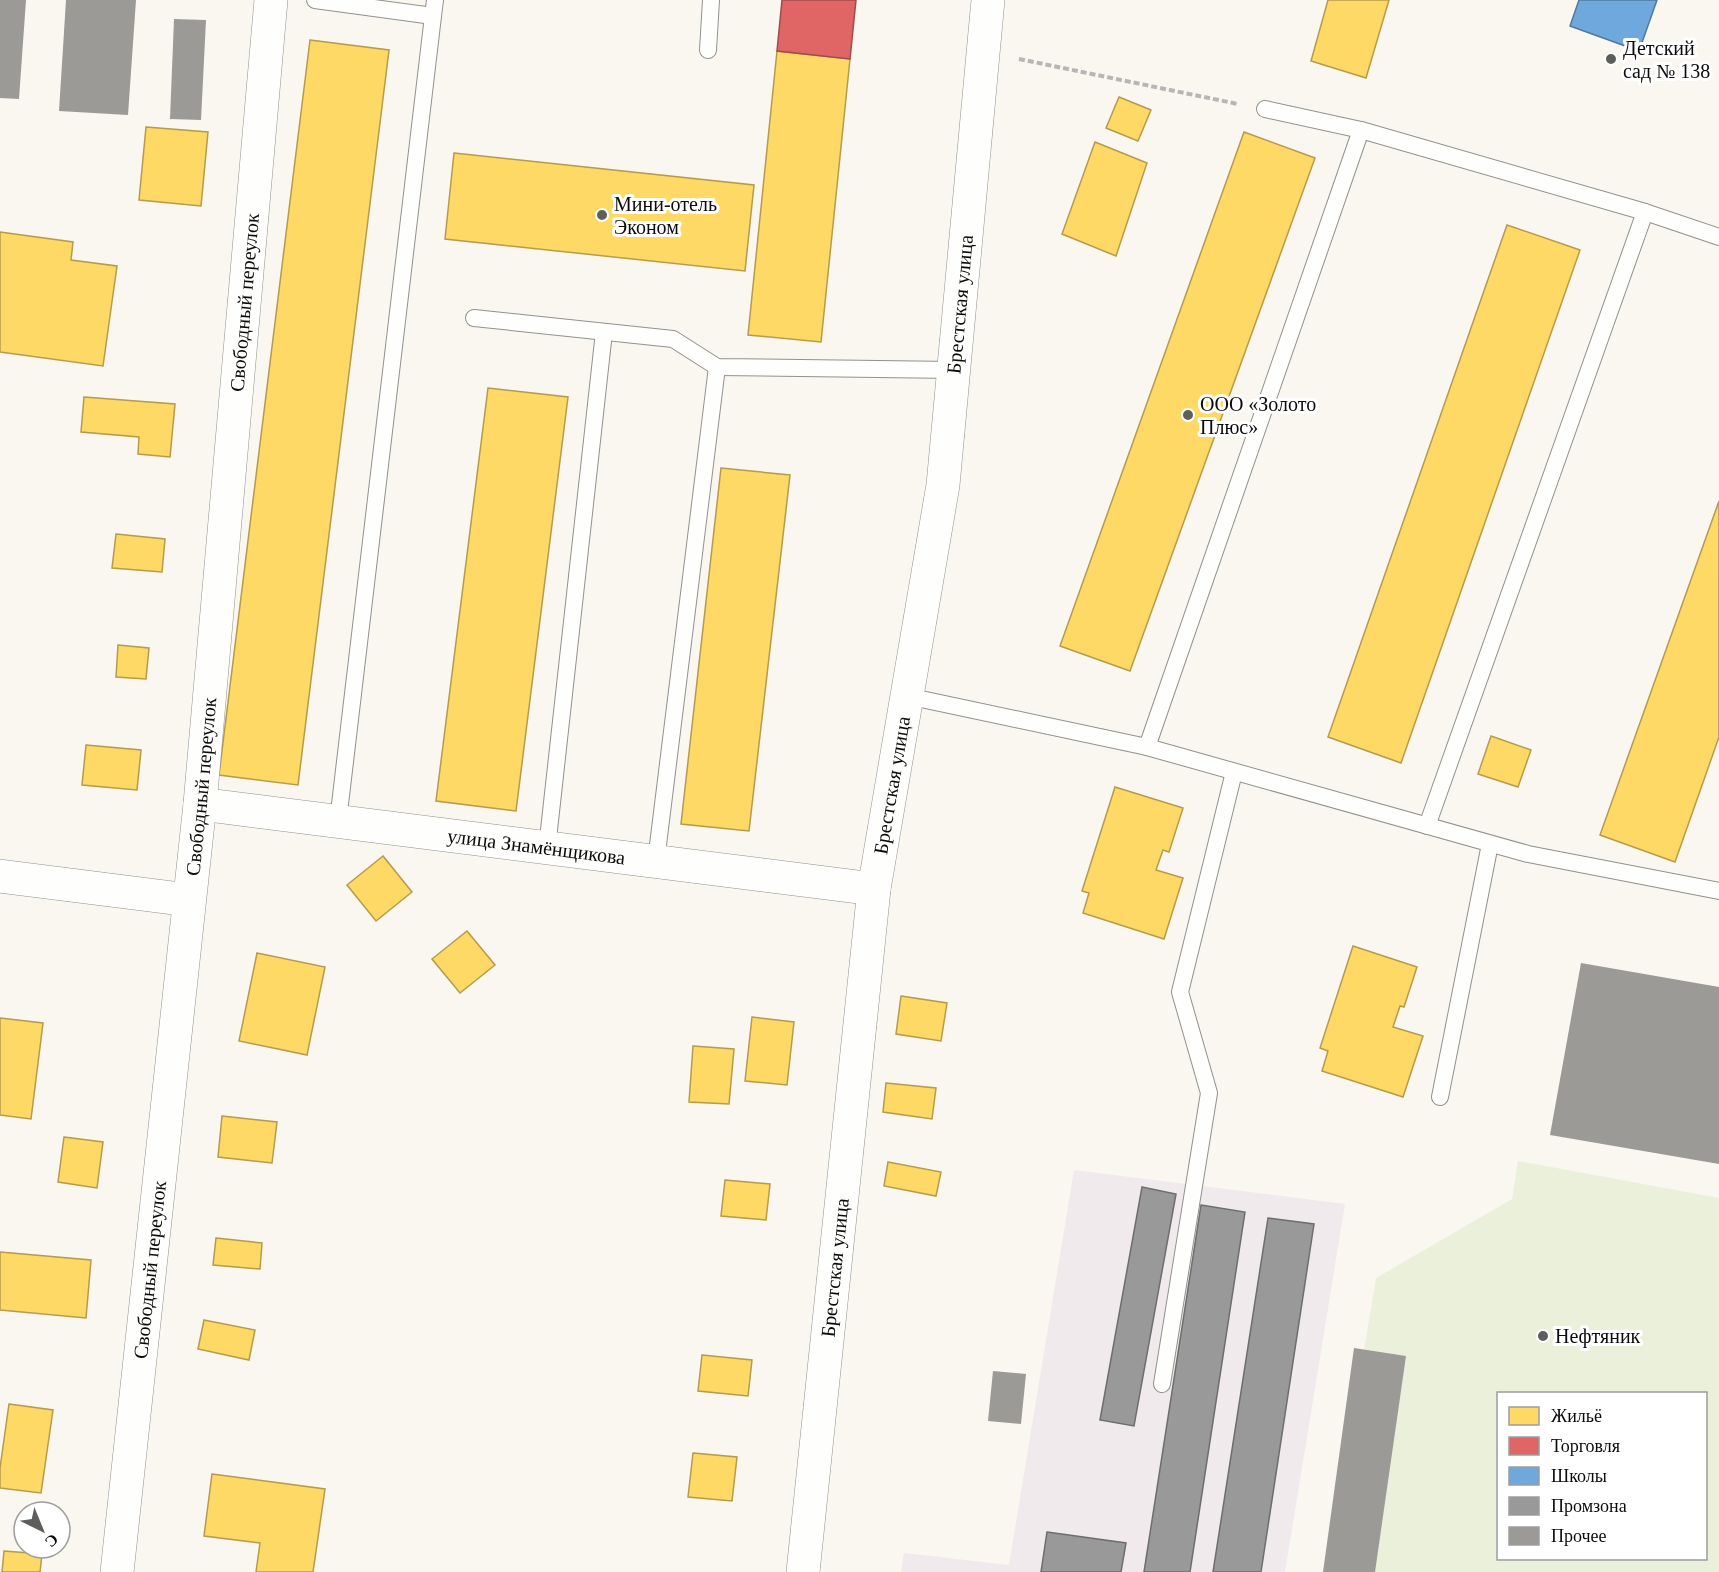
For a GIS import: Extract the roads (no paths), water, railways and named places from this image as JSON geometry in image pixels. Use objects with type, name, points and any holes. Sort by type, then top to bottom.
[{"type":"street","name":"Свободный переулок","points":[[117,1572],[200,804],[271,0]]},
{"type":"street","name":"Брестская улица","points":[[803,1572],[874,889],[943,485],[988,0]]},
{"type":"street","name":"улица Знамёнщикова","points":[[200,804],[874,889]]},
{"type":"street","points":[[0,876],[189,900]]},
{"type":"lane","points":[[315,0],[434,8],[338,821]]},
{"type":"lane","points":[[708,50],[711,0]]},
{"type":"lane","points":[[1266,109],[1361,130],[1645,212],[1719,237]]},
{"type":"lane","points":[[1147,747],[1361,130]]},
{"type":"lane","points":[[1427,826],[1645,212]]},
{"type":"lane","points":[[474,318],[673,339],[717,367],[955,370]]},
{"type":"lane","points":[[547,848],[604,332]]},
{"type":"lane","points":[[656,861],[717,367]]},
{"type":"lane","points":[[907,696],[1147,747],[1528,854],[1719,891]]},
{"type":"lane","points":[[1162,1384],[1209,1093],[1180,992],[1234,772]]},
{"type":"lane","points":[[1440,1098],[1490,844]]},
{"type":"place","name":"Детский сад № 138","points":[[1611,59]]},
{"type":"place","name":"Мини-отель Эконом","points":[[602,215]]},
{"type":"place","name":"ООО «Золото Плюс»","points":[[1188,415]]},
{"type":"place","name":"Нефтяник","points":[[1543,1336]]}]
